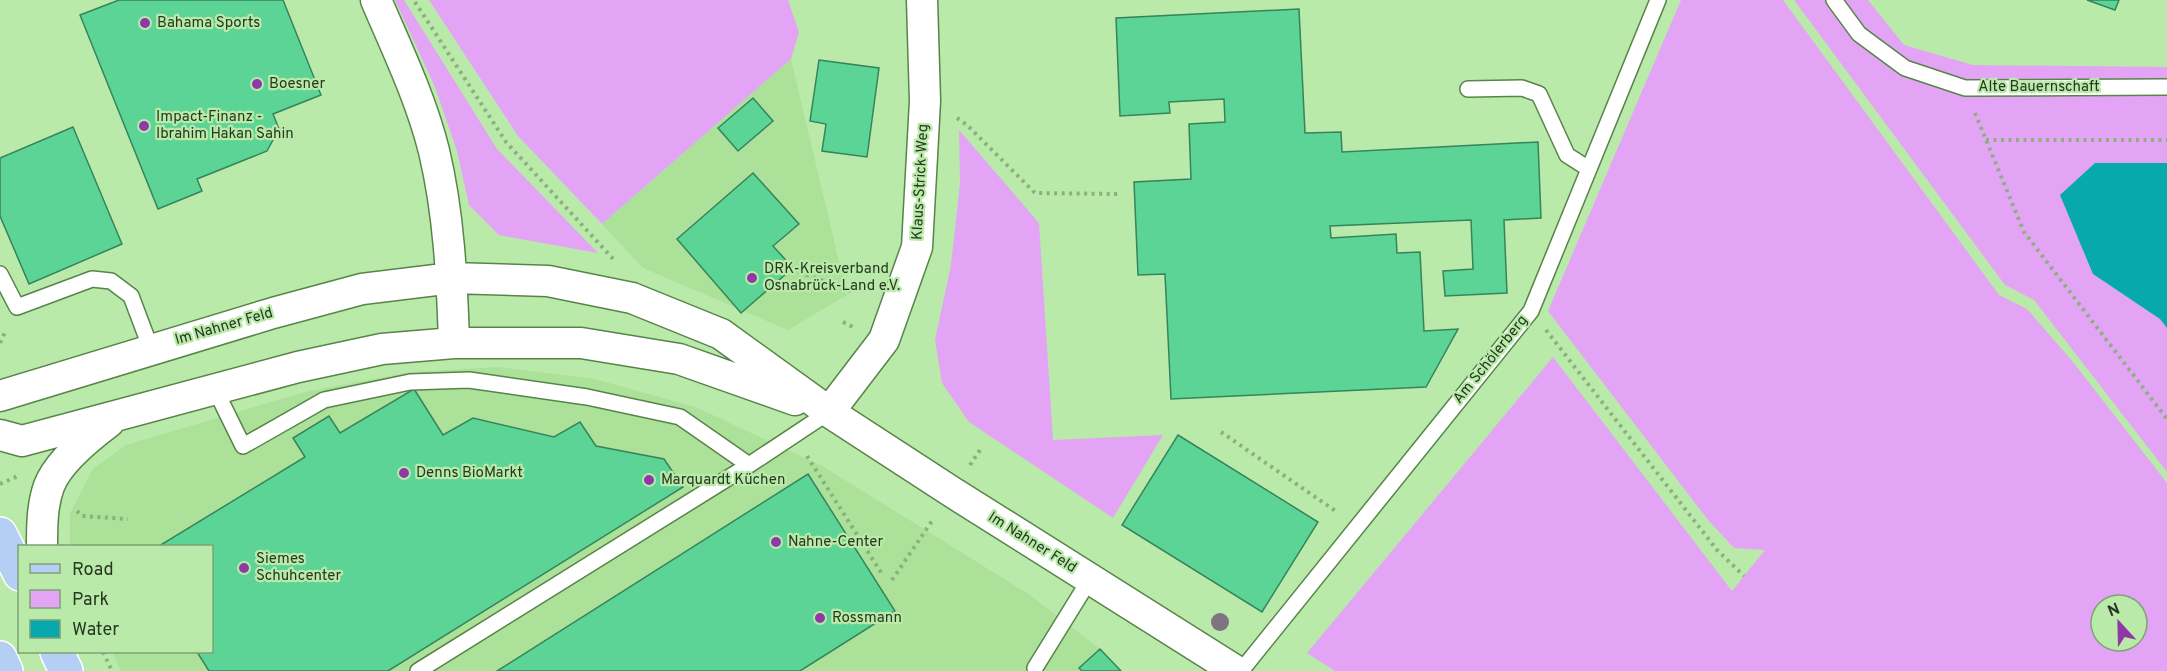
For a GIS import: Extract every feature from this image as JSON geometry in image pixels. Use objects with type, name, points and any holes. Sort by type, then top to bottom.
[{"type":"main road","points":[[0,534],[18,570]]},
{"type":"main road","points":[[58,653],[66,671]]},
{"type":"main road","points":[[0,658],[6,671]]},
{"type":"street","points":[[376,0],[417,98],[434,150],[452,278],[454,343]]},
{"type":"street","name":"Klaus-Strick-Weg","points":[[829,412],[884,340],[918,248],[925,101],[922,0]]},
{"type":"street","name":"Im Nahner Feld","points":[[0,396],[151,349],[362,289],[452,278],[548,281],[632,298],[721,334],[829,412],[1236,671]]},
{"type":"street","name":"Im Nahner Feld","points":[[0,435],[22,441],[298,367],[382,349],[454,343],[581,343],[679,359],[829,412]]},
{"type":"street","points":[[42,545],[43,516],[49,485],[68,458],[89,437],[116,417]]},
{"type":"lane","name":"Am Schölerberg","points":[[1241,671],[1531,311],[1658,0]]},
{"type":"lane","name":"Alte Bauernschaft","points":[[1834,0],[1859,34],[1905,68],[1965,88],[2167,87]]},
{"type":"lane","points":[[1468,89],[1522,88],[1539,94],[1567,155],[1590,169]]},
{"type":"lane","points":[[0,274],[17,308],[92,279],[111,280],[131,296],[151,349]]},
{"type":"lane","points":[[215,389],[243,446],[324,400],[410,382],[469,380],[587,397],[680,417],[749,465]]},
{"type":"lane","points":[[418,671],[749,465],[829,412]]},
{"type":"lane","points":[[1035,668],[1090,579]]},
{"type":"path","points":[[414,0],[506,142],[620,266]]},
{"type":"path","points":[[925,101],[949,112],[967,125],[1035,193],[1118,194]]},
{"type":"path","points":[[2167,140],[1986,140],[2025,232],[2167,419]]},
{"type":"path","points":[[800,272],[855,292]]},
{"type":"path","points":[[1531,311],[1717,550],[1744,576]]},
{"type":"path","points":[[1221,432],[1358,526]]},
{"type":"path","points":[[806,455],[882,574]]},
{"type":"path","points":[[74,508],[82,516],[128,519]]},
{"type":"path","points":[[104,653],[112,671]]},
{"type":"shaded area","points":[[791,59],[847,295],[788,330],[643,268],[602,224]]},
{"type":"shaded area","name":"Nahne-Center","points":[[499,367],[595,379],[698,408],[824,467],[1030,595],[1100,649],[1121,671],[121,671],[112,653],[213,653],[213,545],[70,545],[70,513],[93,469],[126,445],[305,392],[410,372]]},
{"type":"green space","points":[[395,0],[404,0],[497,149],[598,253],[499,235],[469,205],[457,151],[435,87]]},
{"type":"green space","points":[[429,0],[788,0],[799,32],[791,59],[602,224],[518,136]]},
{"type":"green space","points":[[1681,0],[1783,0],[1999,295],[2027,309],[2073,362],[2167,483],[2167,671],[1335,671],[1307,653],[1553,357],[1732,591],[1765,550],[1734,548],[1708,520],[1548,311]]},
{"type":"green space","points":[[1794,0],[1868,0],[1904,45],[1973,65],[2167,67],[2167,472],[2034,300],[2005,285]]},
{"type":"green space","points":[[959,130],[1039,223],[1053,440],[1163,435],[1113,518],[969,422],[942,383],[935,340],[951,265],[960,183]]},
{"type":"water","points":[[2095,163],[2167,163],[2167,328],[2160,319],[2093,274],[2060,195]]},
{"type":"building","points":[[119,0],[283,0],[321,95],[273,114],[279,129],[267,151],[197,179],[202,191],[158,209],[80,15]]},
{"type":"building","points":[[2087,0],[2119,0],[2115,10]]},
{"type":"building","points":[[1299,9],[1305,133],[1341,132],[1342,152],[1538,142],[1541,218],[1504,220],[1507,293],[1445,296],[1443,271],[1473,269],[1471,220],[1330,226],[1331,238],[1396,234],[1397,253],[1420,252],[1424,331],[1458,329],[1426,387],[1171,399],[1165,274],[1138,275],[1134,182],[1191,179],[1189,124],[1225,122],[1224,99],[1169,102],[1170,113],[1120,116],[1116,18]]},
{"type":"building","points":[[819,60],[879,68],[867,157],[822,151],[826,124],[810,121]]},
{"type":"building","points":[[753,98],[773,121],[738,151],[718,128]]},
{"type":"building","points":[[73,127],[122,244],[29,284],[0,216],[0,158]]},
{"type":"building","points":[[753,173],[799,224],[773,246],[793,268],[741,313],[677,239]]},
{"type":"building","points":[[414,389],[443,435],[473,418],[554,437],[580,422],[596,446],[664,459],[683,487],[388,671],[209,671],[198,653],[213,653],[213,545],[161,545],[305,457],[293,438],[329,416],[340,433]]},
{"type":"building","points":[[1178,435],[1318,522],[1262,612],[1122,525]]},
{"type":"building","name":"Nahne-Center","points":[[808,474],[895,611],[800,671],[497,671]]},
{"type":"building","points":[[1100,649],[1121,671],[1082,671],[1079,668]]},
{"type":"place","name":"Bahama Sports","points":[[145,23]]},
{"type":"place","name":"Boesner","points":[[257,84]]},
{"type":"place","name":"Impact-Finanz - Ibrahim Hakan Sahin","points":[[144,126]]},
{"type":"place","name":"DRK-Kreisverband Osnabrück-Land e.V.","points":[[752,278]]},
{"type":"place","name":"Denns BioMarkt","points":[[404,473]]},
{"type":"place","name":"Marquardt Küchen","points":[[649,480]]},
{"type":"place","name":"Nahne-Center","points":[[776,542]]},
{"type":"place","name":"Siemes Schuhcenter","points":[[244,568]]},
{"type":"place","name":"Rossmann","points":[[820,618]]}]
